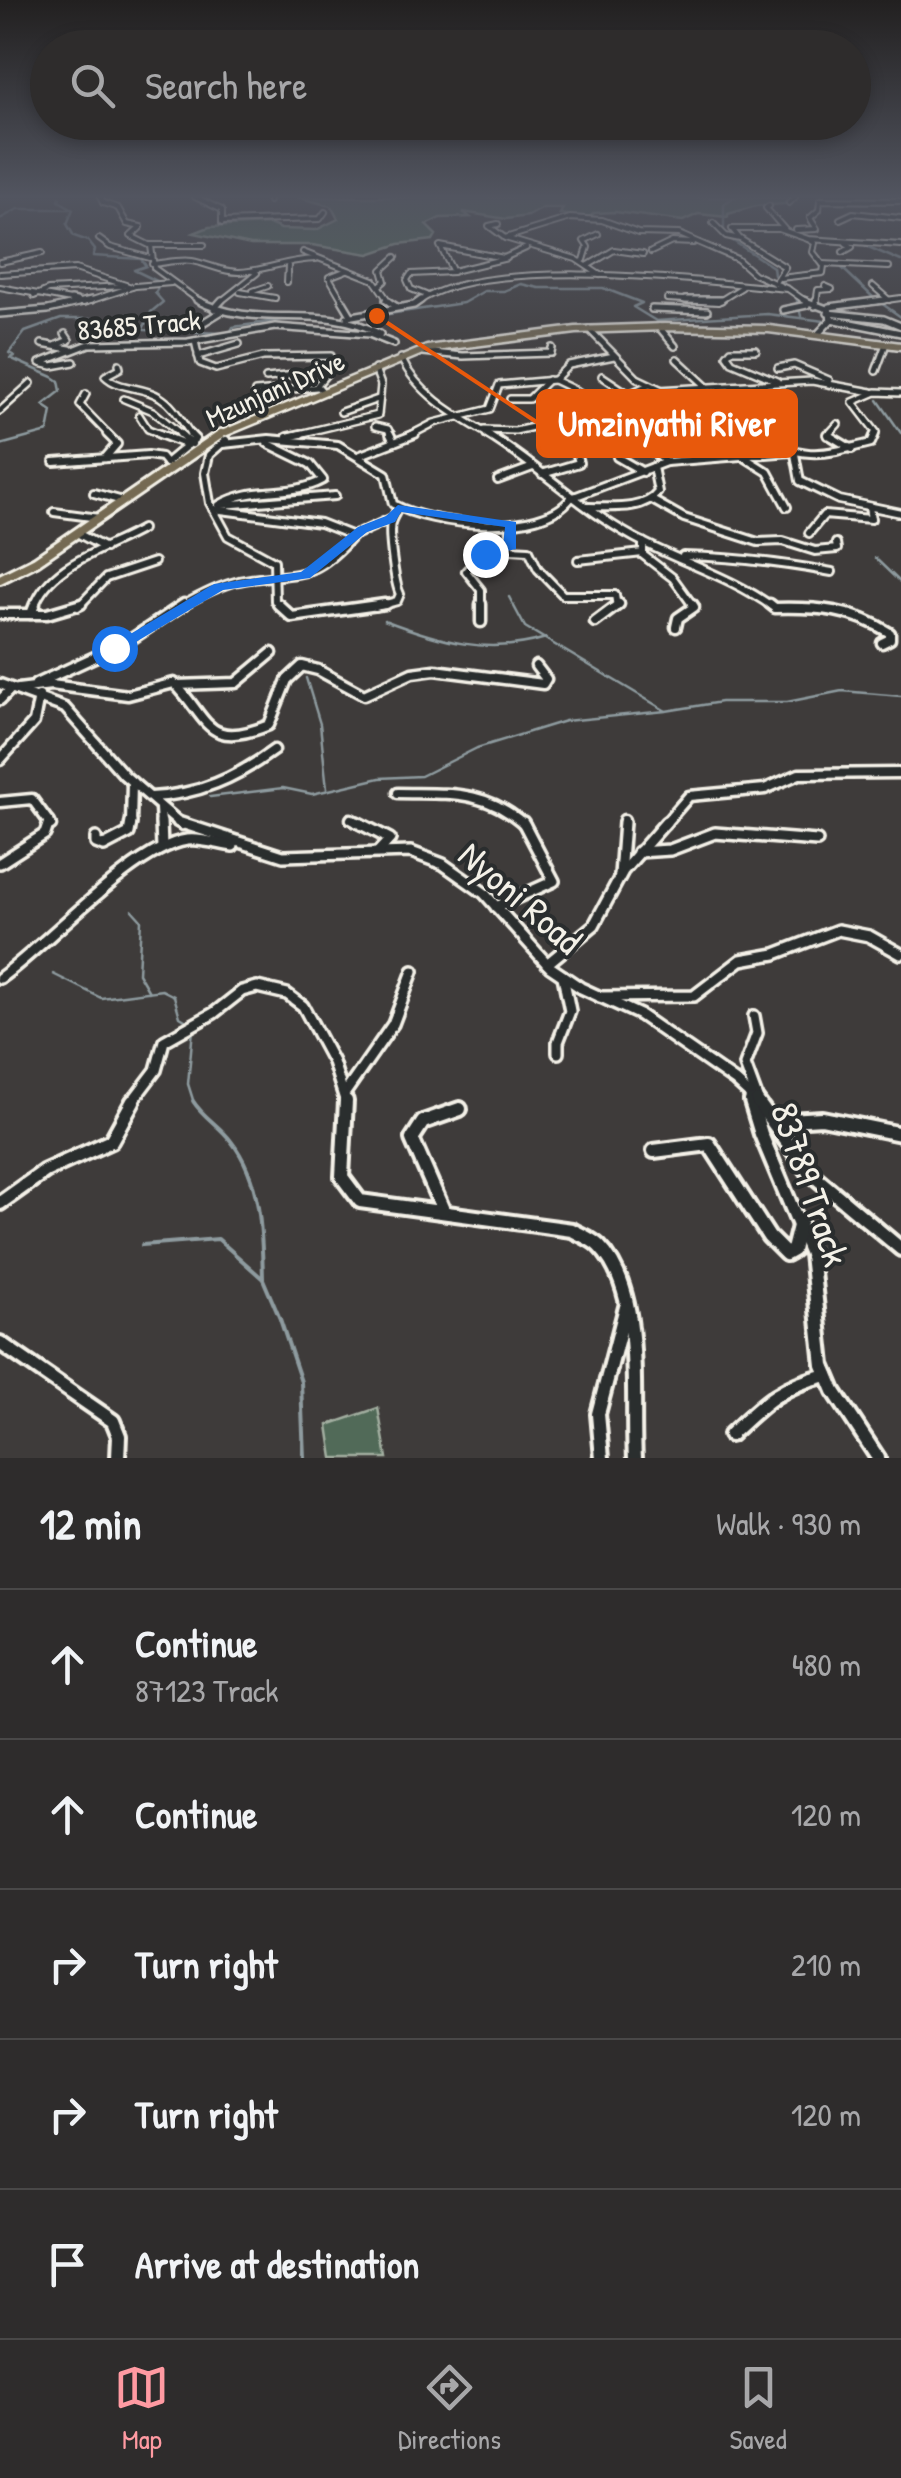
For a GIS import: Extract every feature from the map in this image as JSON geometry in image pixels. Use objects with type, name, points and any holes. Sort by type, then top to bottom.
[{"type":"main road","name":"Mzunjani Drive","points":[[0,579],[28,566],[167,466],[220,434],[319,389],[414,353],[589,330],[659,327],[760,328],[901,346]]},
{"type":"street","points":[[154,265],[165,283],[214,309],[256,318],[350,317],[414,305],[426,295],[467,281],[600,275],[788,289]]},
{"type":"street","points":[[203,265],[223,271],[252,271],[265,265]]},
{"type":"street","points":[[282,265],[288,266],[287,282]]},
{"type":"street","points":[[334,265],[379,286],[387,301],[397,308]]},
{"type":"street","points":[[379,286],[384,281],[382,270],[387,265]]},
{"type":"street","points":[[449,265],[454,271]]},
{"type":"street","points":[[426,295],[406,282],[410,274],[479,265]]},
{"type":"street","points":[[590,265],[600,275]]},
{"type":"street","points":[[742,265],[754,274],[777,280],[822,274],[830,277]]},
{"type":"street","points":[[777,280],[785,268],[780,265]]},
{"type":"street","points":[[822,274],[823,265]]},
{"type":"street","points":[[873,265],[889,267]]},
{"type":"street","points":[[424,266],[425,274]]},
{"type":"street","points":[[0,274],[79,269],[131,286]]},
{"type":"street","points":[[322,272],[350,270]]},
{"type":"street","points":[[214,309],[222,297],[251,282],[257,273],[252,271]]},
{"type":"street","points":[[331,274],[331,282],[350,317],[414,353],[516,356],[551,353],[552,348]]},
{"type":"street","points":[[777,280],[829,317],[901,330]]},
{"type":"street","points":[[34,296],[48,290],[165,283]]},
{"type":"street","points":[[0,314],[33,313],[91,302],[131,286]]},
{"type":"street","points":[[231,292],[268,286]]},
{"type":"street","points":[[812,305],[818,290],[832,290],[825,286]]},
{"type":"street","points":[[874,286],[897,300]]},
{"type":"street","points":[[0,287],[34,296],[91,302]]},
{"type":"street","points":[[667,300],[718,302],[742,287]]},
{"type":"street","points":[[253,291],[275,298]]},
{"type":"street","points":[[681,300],[685,310]]},
{"type":"street","points":[[817,335],[829,317],[897,300]]},
{"type":"street","points":[[783,310],[812,305]]},
{"type":"street","points":[[652,310],[706,310]]},
{"type":"street","points":[[182,326],[196,327],[222,311]]},
{"type":"street","points":[[829,317],[884,319],[901,330]]},
{"type":"street","name":"83685 Track","points":[[74,362],[40,363],[92,344],[196,341],[283,326],[369,334],[394,344]]},
{"type":"street","points":[[659,327],[675,346]]},
{"type":"street","points":[[589,330],[648,384],[793,453],[800,481],[839,500],[901,514]]},
{"type":"street","points":[[57,345],[68,340],[65,334]]},
{"type":"street","points":[[196,341],[201,364],[216,369],[264,357],[330,356],[334,364],[319,389],[255,392]]},
{"type":"street","points":[[42,344],[70,349]]},
{"type":"street","points":[[198,356],[239,344]]},
{"type":"street","points":[[876,371],[886,344]]},
{"type":"street","points":[[756,350],[726,354],[731,362],[777,381]]},
{"type":"street","points":[[510,399],[530,399],[569,365],[614,356]]},
{"type":"street","points":[[401,358],[410,378],[459,418],[482,430],[584,507],[643,542],[740,583],[775,608],[825,607],[873,621],[890,633],[890,639],[882,643]]},
{"type":"street","points":[[677,359],[707,387]]},
{"type":"street","points":[[54,462],[152,455],[167,466],[194,438],[165,401],[134,385],[112,383],[106,376],[120,368],[119,364]]},
{"type":"street","points":[[778,368],[796,365],[833,381],[878,392]]},
{"type":"street","points":[[375,369],[380,386],[380,412],[376,416],[320,432],[225,442],[210,451],[206,469],[215,507],[228,536],[271,557],[276,568],[276,602],[292,617],[394,603],[400,594],[393,580],[396,564],[390,519]]},
{"type":"street","points":[[266,378],[327,372]]},
{"type":"street","points":[[602,376],[630,394],[648,384]]},
{"type":"street","points":[[358,456],[436,422],[492,408],[499,385],[551,380],[580,392],[585,404],[666,462]]},
{"type":"street","points":[[658,390],[814,381],[901,392]]},
{"type":"street","points":[[0,411],[31,383]]},
{"type":"street","points":[[272,440],[338,446],[358,456],[386,474],[389,499],[398,508],[511,524],[561,510],[571,498],[666,462],[793,453],[820,455],[852,449],[876,439],[876,432],[852,404],[878,392]]},
{"type":"street","points":[[86,394],[80,404],[118,444],[105,458]]},
{"type":"street","points":[[124,398],[153,411],[190,444]]},
{"type":"street","points":[[341,412],[378,400]]},
{"type":"street","points":[[732,423],[758,418],[761,402]]},
{"type":"street","points":[[663,416],[685,404]]},
{"type":"street","points":[[138,414],[148,429],[190,444]]},
{"type":"street","points":[[482,430],[510,432],[573,418]]},
{"type":"street","points":[[700,433],[713,438],[723,419]]},
{"type":"street","points":[[838,424],[825,435],[852,449]]},
{"type":"street","points":[[375,426],[386,428],[394,442]]},
{"type":"street","points":[[542,474],[579,464],[572,435]]},
{"type":"street","points":[[215,507],[253,488],[309,488],[323,480],[305,461],[270,443],[252,441]]},
{"type":"street","points":[[617,457],[644,472]]},
{"type":"street","points":[[744,458],[767,470],[786,507]]},
{"type":"street","points":[[498,480],[533,467]]},
{"type":"street","points":[[584,507],[614,508],[652,500],[658,494],[652,468]]},
{"type":"street","points":[[94,493],[123,501]]},
{"type":"street","points":[[215,507],[336,496]]},
{"type":"street","points":[[652,500],[684,518],[758,542],[782,541],[815,551],[835,550],[836,543]]},
{"type":"street","points":[[215,507],[320,523],[353,536]]},
{"type":"street","points":[[809,533],[824,514],[871,519],[869,507]]},
{"type":"street","points":[[32,686],[119,646],[219,586],[305,576],[342,550],[353,536],[390,519],[398,508]]},
{"type":"street","points":[[54,512],[99,518]]},
{"type":"street","points":[[510,549],[511,524]]},
{"type":"street","points":[[31,614],[36,596],[46,583],[142,529]]},
{"type":"street","points":[[77,533],[105,548]]},
{"type":"street","points":[[643,542],[643,553]]},
{"type":"street","points":[[481,622],[481,590],[466,571],[479,557],[510,549],[529,550],[548,582],[563,595],[615,595],[619,604],[596,622]]},
{"type":"street","points":[[578,560],[643,553],[673,578],[694,607],[678,618],[676,627]]},
{"type":"street","points":[[674,556],[722,556],[758,564],[774,561],[832,572]]},
{"type":"street","points":[[0,614],[31,614],[80,606],[106,578],[154,562]]},
{"type":"street","points":[[0,700],[9,688],[32,686],[128,695],[177,684],[236,683],[272,654]]},
{"type":"street","points":[[177,684],[208,727],[246,732],[270,725],[287,680],[302,666],[314,668],[348,690],[368,695],[402,676],[432,670],[543,684],[546,679],[536,666]]},
{"type":"street","name":"Nyoni Road","points":[[9,688],[39,696],[70,712],[132,782],[184,826],[292,856],[411,852],[428,857],[471,883],[546,964],[600,997],[640,1015],[754,1098],[808,1171],[898,1244]]},
{"type":"street","points":[[0,760],[34,722],[39,696]]},
{"type":"street","points":[[150,797],[178,796],[206,788],[244,772],[274,750]]},
{"type":"street","points":[[546,964],[594,926],[620,875],[660,825],[694,794],[765,788],[800,774],[901,773]]},
{"type":"street","points":[[96,838],[98,845],[104,846],[129,834],[132,824],[128,792],[132,782]]},
{"type":"street","points":[[398,792],[469,794],[522,820],[554,881],[496,906]]},
{"type":"street","points":[[0,802],[32,799],[50,826],[45,834],[0,863]]},
{"type":"street","points":[[160,808],[162,848]]},
{"type":"street","points":[[351,819],[390,839],[378,852]]},
{"type":"street","points":[[620,875],[624,820]]},
{"type":"street","points":[[638,852],[670,850],[722,832],[817,841]]},
{"type":"street","points":[[0,978],[27,960],[76,912],[162,848],[195,839],[252,848]]},
{"type":"street","points":[[600,997],[694,996],[736,962],[775,954],[838,930],[870,936],[901,954]]},
{"type":"street","points":[[345,1093],[393,1024],[413,970]]},
{"type":"street","points":[[558,1053],[570,1008],[563,976]]},
{"type":"street","points":[[0,1203],[46,1171],[111,1141],[136,1095],[156,1070],[164,1041],[247,989],[277,990],[303,1006],[334,1062],[345,1093],[340,1167],[353,1195],[374,1205],[443,1210],[584,1234],[606,1250],[627,1304],[635,1458]]},
{"type":"street","name":"83789 Track","points":[[754,1016],[758,1033],[744,1065],[761,1134],[800,1222],[813,1262],[820,1350],[827,1375],[878,1458]]},
{"type":"street","points":[[443,1210],[412,1139],[423,1122],[460,1109]]},
{"type":"street","points":[[773,1121],[822,1118],[901,1134]]},
{"type":"street","points":[[654,1151],[709,1144],[769,1237],[786,1254],[794,1250],[800,1222]]},
{"type":"street","points":[[602,1458],[598,1414],[627,1304]]},
{"type":"street","points":[[0,1343],[113,1421],[119,1436],[118,1458]]},
{"type":"street","points":[[730,1435],[773,1394],[798,1382],[827,1375]]},
{"type":"green space","points":[[378,1408],[387,1458],[333,1458],[328,1425]]},
{"type":"waterway","points":[[144,327],[151,312],[163,302],[155,293],[161,283],[134,270],[145,265]]},
{"type":"waterway","points":[[770,265],[787,287]]},
{"type":"waterway","points":[[842,268],[876,300]]},
{"type":"waterway","points":[[348,320],[463,303],[484,291],[504,291],[521,284],[539,288],[603,288],[642,303],[633,307],[656,321],[767,314],[825,321]]},
{"type":"waterway","points":[[796,297],[801,316]]},
{"type":"waterway","points":[[881,303],[901,317]]},
{"type":"waterway","points":[[0,445],[48,432],[52,411],[43,405],[61,391],[59,381],[53,377],[10,358],[15,356],[9,353],[25,332],[61,319],[106,319],[145,330],[222,333]]},
{"type":"waterway","points":[[230,333],[233,327],[282,320],[336,321]]},
{"type":"waterway","points":[[833,323],[864,328]]},
{"type":"waterway","points":[[872,329],[901,336]]},
{"type":"waterway","points":[[878,400],[901,433]]},
{"type":"waterway","points":[[875,558],[901,583]]},
{"type":"waterway","points":[[509,597],[525,627],[544,638]]},
{"type":"waterway","points":[[384,620],[464,644],[504,646],[544,638]]},
{"type":"waterway","points":[[544,638],[666,711]]},
{"type":"waterway","points":[[306,678],[320,724],[327,789]]},
{"type":"waterway","points":[[666,711],[721,702],[787,702],[842,691],[901,696]]},
{"type":"waterway","points":[[210,797],[283,788],[312,794],[380,778],[421,776],[477,748],[565,721],[666,711]]},
{"type":"waterway","points":[[132,910],[141,920],[138,973],[149,992]]},
{"type":"waterway","points":[[53,974],[101,998],[149,992]]},
{"type":"waterway","points":[[149,992],[162,990],[174,996],[180,1017],[190,1023]]},
{"type":"waterway","points":[[193,1029],[188,1084],[194,1102]]},
{"type":"waterway","points":[[194,1102],[231,1141],[249,1172],[260,1225],[263,1279]]},
{"type":"waterway","points":[[142,1245],[218,1239],[263,1279]]},
{"type":"waterway","points":[[263,1279],[301,1382],[304,1458]]},
{"type":"place","name":"Umzinyathi River","points":[[377,316]]},
{"type":"route","points":[[114,648],[219,586],[305,576],[342,550],[362,529],[390,519],[398,508],[511,524],[510,549],[485,554]]}]
